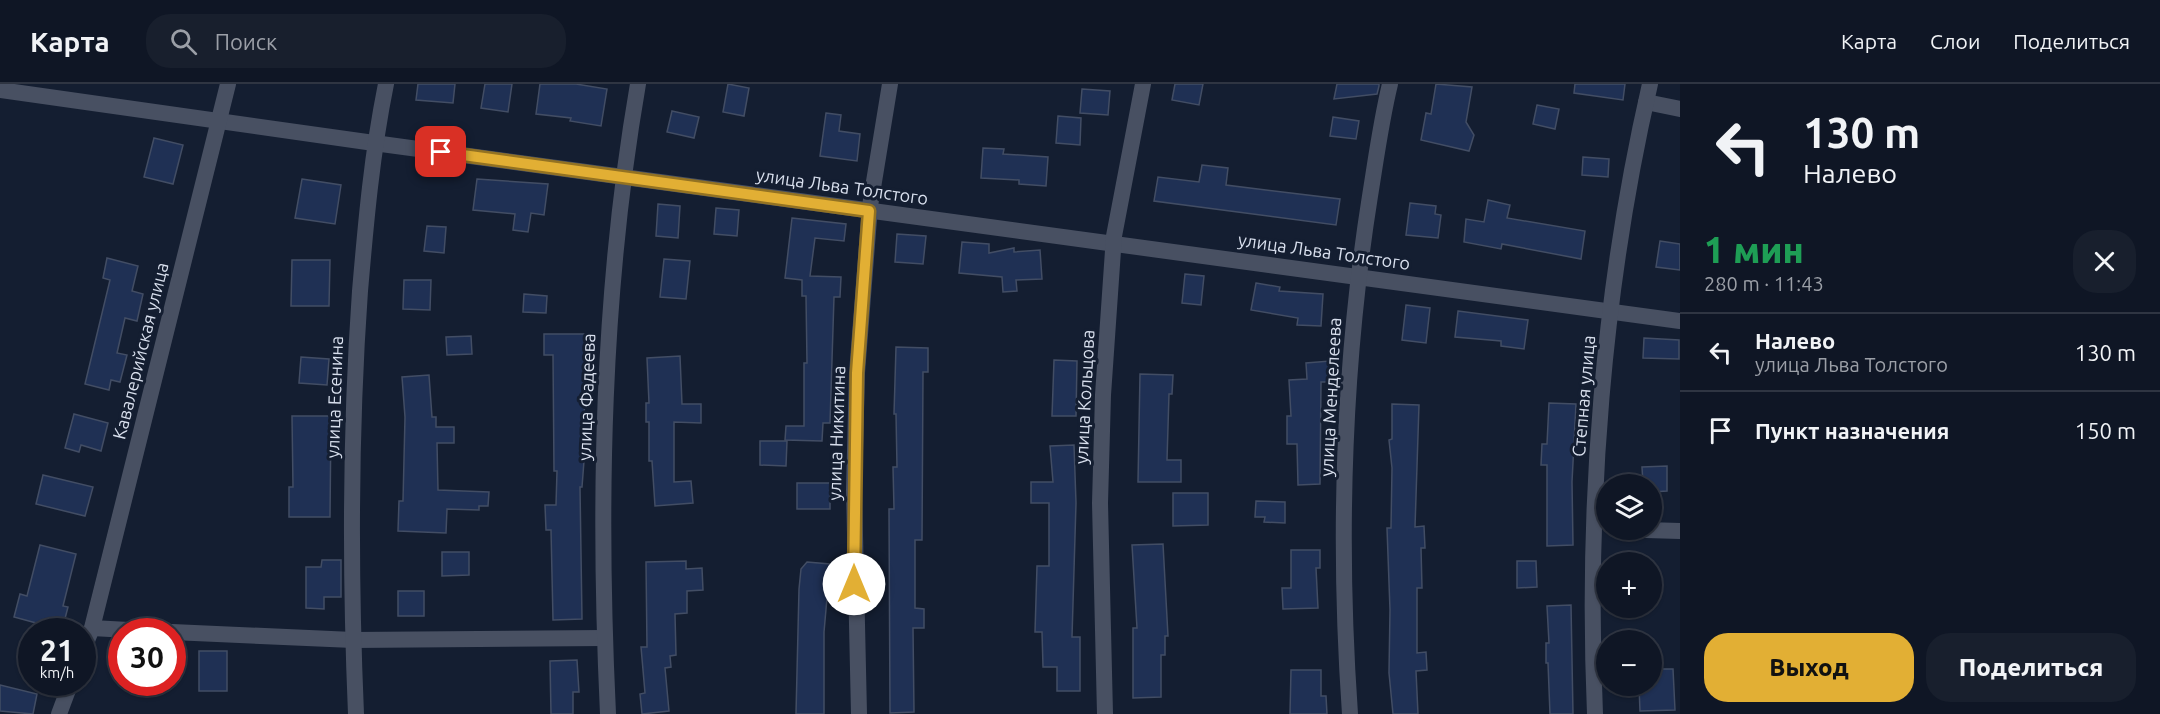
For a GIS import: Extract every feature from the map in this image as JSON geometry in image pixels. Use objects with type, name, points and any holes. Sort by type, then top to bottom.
[{"type":"street","name":"Кавалерийская улица","points":[[94,618],[228,84]]},
{"type":"street","name":"улица Есенина","points":[[356,714],[352,477],[357,340],[374,143],[386,84]]},
{"type":"street","name":"улица Фадеева","points":[[608,714],[604,638],[602,487],[606,383],[622,177],[638,84]]},
{"type":"street","name":"улица Никитина","points":[[859,714],[854,490],[857,373],[869,211],[890,84]]},
{"type":"street","name":"улица Кольцова","points":[[1104,714],[1100,503],[1103,396],[1113,244],[1143,84]]},
{"type":"street","name":"улица Менделеева","points":[[1350,714],[1345,517],[1348,420],[1358,277],[1390,84]]},
{"type":"street","name":"Степная улица","points":[[1600,474],[1599,443],[1612,311],[1625,215],[1650,84]]},
{"type":"street","name":"улица Льва Толстого","points":[[0,90],[1680,321]]},
{"type":"street","points":[[1646,102],[1680,109]]},
{"type":"street","points":[[1662,530],[1680,531]]},
{"type":"street","name":"Степная улица","points":[[1595,714],[1601,540]]},
{"type":"street","points":[[186,633],[353,640],[604,638]]},
{"type":"street","points":[[60,714],[66,696]]},
{"type":"building","points":[[418,84],[455,84],[453,103],[416,100]]},
{"type":"building","points":[[485,84],[512,84],[508,112],[481,108]]},
{"type":"building","points":[[540,84],[576,84],[607,89],[601,126],[570,121],[571,118],[536,114]]},
{"type":"building","points":[[728,84],[749,88],[744,116],[723,112]]},
{"type":"building","points":[[1175,84],[1203,84],[1199,105],[1172,100]]},
{"type":"building","points":[[1337,84],[1379,84],[1379,86],[1377,94],[1334,99]]},
{"type":"building","points":[[1436,84],[1472,87],[1466,122],[1474,135],[1469,151],[1421,140],[1426,113],[1431,114]]},
{"type":"building","points":[[1575,84],[1625,84],[1623,100],[1574,93]]},
{"type":"building","points":[[1082,89],[1110,91],[1108,115],[1080,113]]},
{"type":"building","points":[[1537,105],[1559,109],[1555,129],[1533,124]]},
{"type":"building","points":[[672,111],[699,117],[694,138],[667,132]]},
{"type":"building","points":[[826,113],[841,115],[839,131],[860,134],[857,161],[820,156]]},
{"type":"building","points":[[1058,116],[1081,118],[1080,145],[1056,143]]},
{"type":"building","points":[[1333,117],[1359,121],[1356,139],[1330,136]]},
{"type":"building","points":[[154,138],[183,145],[173,184],[144,177]]},
{"type":"building","points":[[983,148],[1004,149],[1003,154],[1048,157],[1046,186],[1019,184],[1019,180],[981,178]]},
{"type":"building","points":[[1583,157],[1609,159],[1608,177],[1582,175]]},
{"type":"building","points":[[1202,165],[1228,168],[1226,185],[1340,199],[1336,225],[1154,201],[1158,177],[1199,182]]},
{"type":"building","points":[[302,179],[341,185],[335,224],[295,218]]},
{"type":"building","points":[[477,179],[548,184],[544,215],[531,213],[528,232],[513,230],[515,214],[473,210]]},
{"type":"building","points":[[1488,200],[1510,205],[1507,218],[1585,231],[1581,259],[1502,244],[1501,249],[1464,242],[1466,219],[1484,222]]},
{"type":"building","points":[[1410,203],[1436,206],[1435,214],[1441,215],[1438,238],[1406,235]]},
{"type":"building","points":[[658,204],[680,206],[678,238],[656,236]]},
{"type":"building","points":[[716,208],[739,210],[737,236],[714,234]]},
{"type":"building","points":[[792,218],[846,224],[844,241],[815,238],[810,276],[841,277],[840,297],[834,297],[830,423],[823,423],[822,441],[785,440],[786,426],[804,426],[804,363],[807,363],[806,296],[802,296],[802,280],[785,278]]},
{"type":"building","points":[[427,226],[446,227],[444,253],[424,251]]},
{"type":"building","points":[[897,234],[926,236],[923,264],[895,262]]},
{"type":"building","points":[[1660,241],[1680,244],[1680,270],[1656,267]]},
{"type":"building","points":[[962,242],[989,244],[989,253],[1014,248],[1014,252],[1040,250],[1042,279],[1016,280],[1017,291],[1003,292],[1002,277],[959,273]]},
{"type":"building","points":[[107,258],[138,266],[132,291],[143,294],[137,321],[125,318],[117,353],[127,355],[120,382],[111,380],[109,390],[85,384],[110,280],[103,278]]},
{"type":"building","points":[[664,259],[690,261],[686,299],[660,297]]},
{"type":"building","points":[[292,260],[330,260],[329,306],[291,306]]},
{"type":"building","points":[[1185,274],[1204,276],[1201,305],[1182,303]]},
{"type":"building","points":[[404,280],[431,280],[430,310],[403,309]]},
{"type":"building","points":[[1256,283],[1280,287],[1279,291],[1323,294],[1321,326],[1297,325],[1298,318],[1251,310]]},
{"type":"building","points":[[524,294],[547,296],[546,313],[523,312]]},
{"type":"building","points":[[1406,305],[1430,308],[1426,343],[1402,340]]},
{"type":"building","points":[[1458,311],[1528,320],[1524,349],[1501,346],[1501,341],[1455,337]]},
{"type":"building","points":[[544,334],[585,334],[584,461],[582,487],[580,487],[582,619],[553,620],[551,530],[546,530],[545,505],[556,505],[557,471],[554,471],[553,355],[544,355]]},
{"type":"building","points":[[471,336],[472,354],[447,355],[446,337]]},
{"type":"building","points":[[1644,338],[1679,340],[1679,359],[1643,358]]},
{"type":"building","points":[[896,347],[928,348],[928,372],[923,372],[922,540],[915,540],[915,608],[924,609],[924,628],[913,628],[914,712],[890,713],[889,509],[894,509],[893,467],[897,467],[896,414],[894,414]]},
{"type":"building","points":[[680,356],[682,404],[701,404],[701,423],[674,422],[674,482],[691,481],[693,503],[655,506],[652,461],[649,461],[649,422],[646,422],[646,403],[649,403],[647,358]]},
{"type":"building","points":[[301,357],[329,359],[327,385],[299,383]]},
{"type":"building","points":[[1054,360],[1077,361],[1076,416],[1052,416]]},
{"type":"building","points":[[1330,361],[1331,382],[1321,382],[1320,484],[1298,485],[1297,444],[1287,444],[1287,416],[1291,416],[1289,380],[1307,379],[1306,363]]},
{"type":"building","points":[[1140,374],[1173,375],[1172,394],[1169,394],[1167,460],[1181,460],[1181,482],[1138,482]]},
{"type":"building","points":[[429,375],[432,417],[436,417],[436,427],[454,427],[454,443],[437,443],[438,490],[489,492],[488,506],[479,506],[479,510],[447,509],[446,533],[398,531],[399,501],[403,501],[405,417],[402,377]]},
{"type":"building","points":[[1549,403],[1576,404],[1572,482],[1573,545],[1547,546],[1547,465],[1541,465],[1542,444],[1547,444]]},
{"type":"building","points":[[1392,404],[1419,405],[1415,527],[1424,526],[1425,548],[1421,548],[1422,588],[1417,588],[1417,653],[1426,652],[1427,670],[1416,671],[1418,714],[1393,714],[1389,673],[1390,610],[1387,528],[1391,528],[1392,468],[1389,440],[1392,439]]},
{"type":"building","points":[[74,414],[108,423],[101,451],[81,445],[79,452],[65,448]]},
{"type":"building","points":[[292,416],[331,416],[330,517],[289,517],[289,487],[293,487]]},
{"type":"building","points":[[760,441],[787,441],[786,466],[760,465]]},
{"type":"building","points":[[1074,445],[1076,503],[1072,637],[1080,637],[1080,691],[1057,691],[1057,667],[1043,667],[1042,632],[1035,632],[1037,566],[1049,566],[1049,503],[1031,503],[1031,482],[1053,482],[1050,446]]},
{"type":"building","points":[[1667,466],[1667,491],[1662,491],[1662,474],[1642,474],[1642,467]]},
{"type":"building","points":[[43,475],[93,487],[85,516],[36,504]]},
{"type":"building","points":[[797,483],[830,483],[830,509],[797,509]]},
{"type":"building","points":[[1173,493],[1208,493],[1208,525],[1173,526]]},
{"type":"building","points":[[1256,501],[1285,502],[1285,523],[1264,522],[1265,517],[1255,517]]},
{"type":"building","points":[[1163,544],[1168,636],[1165,636],[1165,655],[1161,655],[1161,697],[1133,698],[1133,628],[1137,628],[1132,545]]},
{"type":"building","points":[[40,545],[76,554],[63,606],[68,607],[65,618],[14,617],[20,594],[27,596]]},
{"type":"building","points":[[1291,550],[1320,550],[1320,568],[1316,568],[1318,608],[1283,609],[1282,588],[1291,588]]},
{"type":"building","points":[[442,552],[469,552],[469,575],[442,576]]},
{"type":"building","points":[[322,560],[341,560],[341,597],[324,597],[324,609],[306,608],[306,567],[321,567]]},
{"type":"building","points":[[686,561],[686,569],[702,568],[703,590],[687,591],[687,613],[675,614],[676,655],[670,656],[671,667],[665,668],[669,711],[642,714],[640,694],[645,693],[641,647],[647,647],[646,562]]},
{"type":"building","points":[[1517,561],[1536,561],[1537,587],[1517,588]]},
{"type":"building","points":[[807,562],[830,564],[824,632],[824,714],[796,714],[799,589],[801,569]]},
{"type":"building","points":[[398,591],[424,591],[424,616],[398,616]]},
{"type":"building","points":[[1571,605],[1573,714],[1550,714],[1548,663],[1546,663],[1546,643],[1549,643],[1547,606]]},
{"type":"building","points":[[199,651],[227,651],[227,691],[199,691]]},
{"type":"building","points":[[577,660],[579,692],[573,692],[573,714],[551,714],[550,661]]},
{"type":"building","points":[[1662,669],[1673,669],[1675,710],[1640,711],[1639,696],[1662,696]]},
{"type":"building","points":[[1291,670],[1321,670],[1321,696],[1326,696],[1327,714],[1290,714]]},
{"type":"building","points":[[0,685],[18,689],[18,696],[37,696],[33,714],[0,711]]},
{"type":"route","points":[[441,152],[869,211],[857,373],[854,584]]}]
